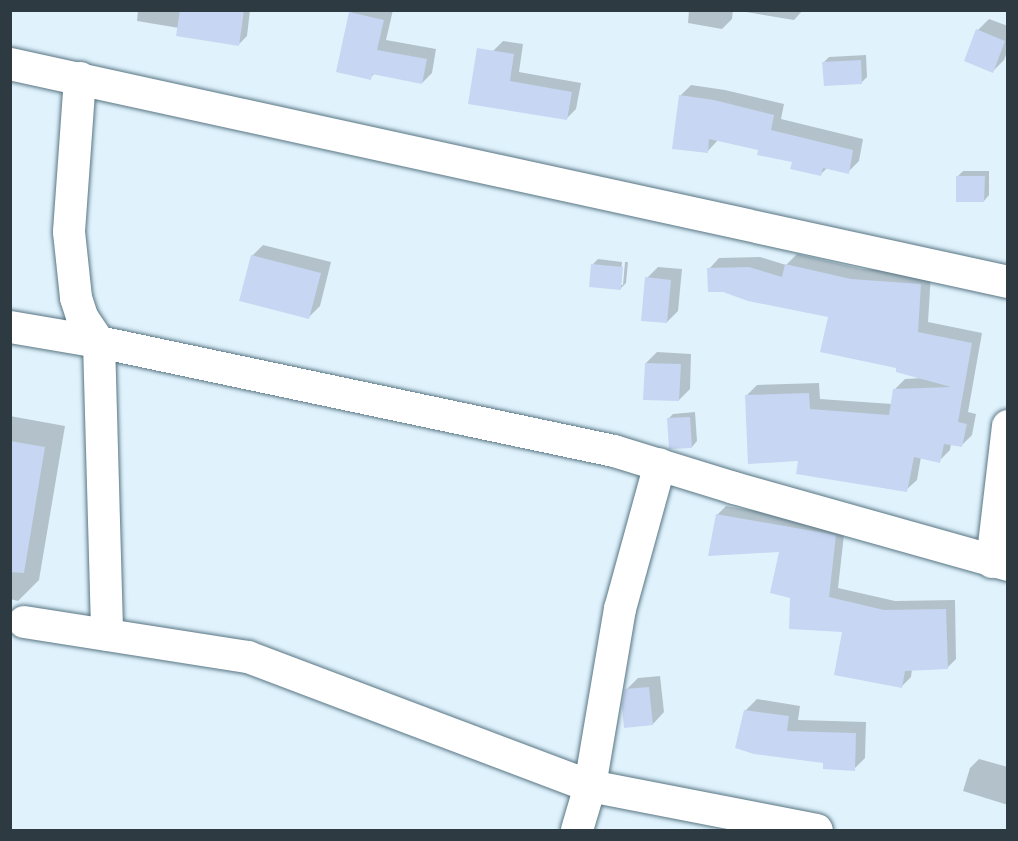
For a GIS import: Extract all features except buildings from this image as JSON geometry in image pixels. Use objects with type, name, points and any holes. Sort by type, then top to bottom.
[{"type":"street","points":[[10,64],[1008,282]]},
{"type":"street","points":[[80,78],[69,232],[75,298],[82,317],[99,342],[107,635]]},
{"type":"street","points":[[10,327],[99,342],[614,451],[734,488],[1000,563],[1008,426]]},
{"type":"street","points":[[577,831],[590,786],[621,609],[660,465]]},
{"type":"street","points":[[24,622],[248,657],[590,786],[817,831]]}]
